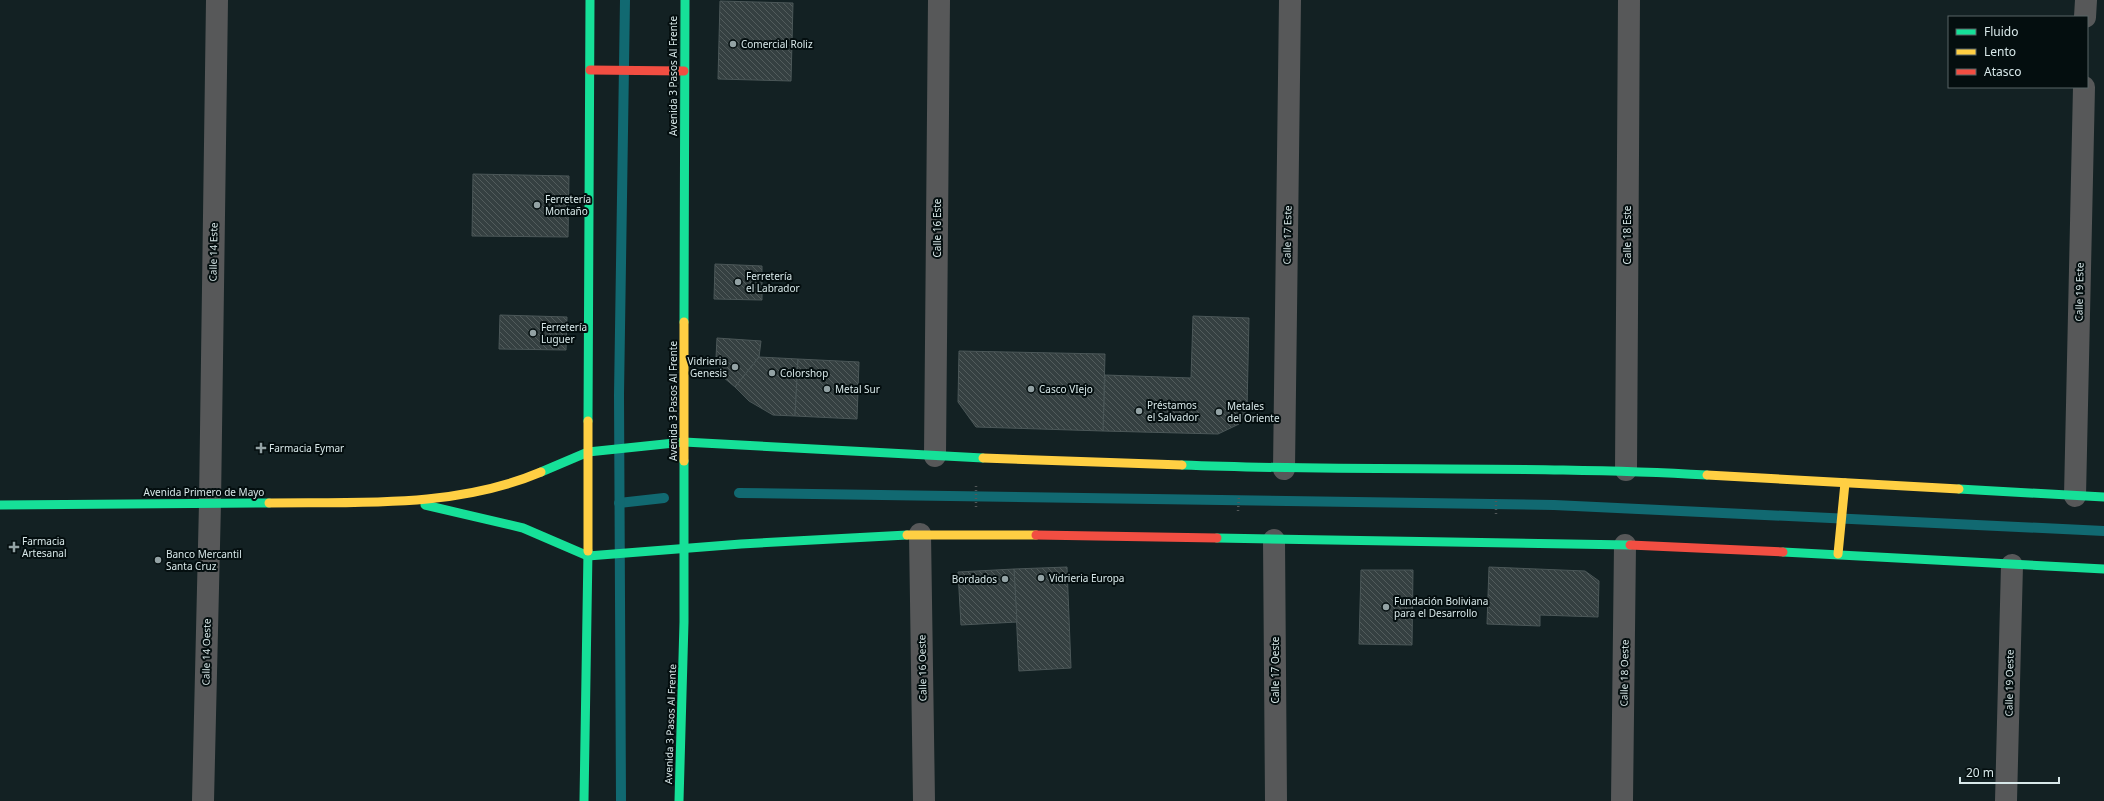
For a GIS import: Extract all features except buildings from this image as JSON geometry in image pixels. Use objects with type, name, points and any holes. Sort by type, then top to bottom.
[{"type":"main road","points":[[584,801],[588,556],[592,451],[590,0]]},
{"type":"main road","name":"Avenida 3 Pasos Al Frente","points":[[679,801],[684,622],[685,0]]},
{"type":"main road","points":[[590,70],[684,71]]},
{"type":"main road","name":"Avenida Primero de Mayo","points":[[0,505],[407,502],[459,494],[514,483],[592,451],[684,442],[935,456],[1284,469],[1626,470],[1844,488],[2104,497]]},
{"type":"main road","points":[[1838,554],[1844,488]]},
{"type":"main road","name":"Avenida Primero de Mayo","points":[[407,502],[468,514],[523,528],[588,556]]},
{"type":"main road","points":[[588,556],[684,548],[920,534],[1625,545],[1838,554],[2104,569]]},
{"type":"street","name":"Calle 14 Este","points":[[210,503],[217,0]]},
{"type":"street","name":"Calle 16 Este","points":[[935,456],[939,0]]},
{"type":"street","name":"Calle 17 Este","points":[[1284,469],[1290,0]]},
{"type":"street","name":"Calle 18 Este","points":[[1626,470],[1629,0]]},
{"type":"street","points":[[2085,16],[2086,0]]},
{"type":"street","name":"Calle 19 Este","points":[[2075,496],[2084,88]]},
{"type":"street","name":"Calle 14 Oeste","points":[[203,801],[210,503]]},
{"type":"street","name":"Calle 16 Oeste","points":[[920,534],[924,801]]},
{"type":"street","name":"Calle 17 Oeste","points":[[1274,540],[1276,801]]},
{"type":"street","name":"Calle 18 Oeste","points":[[1622,801],[1625,545]]},
{"type":"street","name":"Calle 19 Oeste","points":[[2006,801],[2012,565]]},
{"type":"path","points":[[976,509],[977,480]]},
{"type":"path","points":[[1496,494],[1496,516]]},
{"type":"path","points":[[1238,510],[1239,495]]},
{"type":"waterway","points":[[621,801],[619,395],[625,0]]},
{"type":"waterway","points":[[739,493],[1554,505],[2104,531]]},
{"type":"waterway","points":[[619,503],[664,498]]},
{"type":"traffic: fast","points":[[588,421],[590,0]]},
{"type":"traffic: fast","points":[[684,322],[685,0]]},
{"type":"traffic: fast","points":[[541,472],[588,452],[684,442],[983,458]]},
{"type":"traffic: fast","points":[[679,801],[684,622],[684,461]]},
{"type":"traffic: fast","points":[[1182,465],[1313,468],[1576,470],[1707,475]]},
{"type":"traffic: fast","points":[[1959,489],[2104,497]]},
{"type":"traffic: fast","points":[[0,505],[269,503]]},
{"type":"traffic: fast","points":[[425,505],[523,528],[588,556],[741,544],[907,535]]},
{"type":"traffic: fast","points":[[1217,538],[1630,545]]},
{"type":"traffic: fast","points":[[584,801],[588,551]]},
{"type":"traffic: fast","points":[[1783,552],[2104,569]]},
{"type":"traffic: slow","points":[[684,322],[684,461]]},
{"type":"traffic: slow","points":[[588,421],[588,551]]},
{"type":"traffic: slow","points":[[983,458],[1182,465]]},
{"type":"traffic: slow","points":[[269,503],[408,501],[476,492],[509,484],[541,472]]},
{"type":"traffic: slow","points":[[1707,475],[1959,489]]},
{"type":"traffic: slow","points":[[1838,554],[1845,483]]},
{"type":"traffic: slow","points":[[907,535],[1036,535]]},
{"type":"traffic: jam","points":[[590,70],[684,71]]},
{"type":"traffic: jam","points":[[1036,535],[1217,538]]},
{"type":"traffic: jam","points":[[1630,545],[1783,552]]},
{"type":"place","name":"Comercial Roliz","points":[[733,44]]},
{"type":"place","name":"Ferretería Montaño","points":[[537,205]]},
{"type":"place","name":"Ferretería el Labrador","points":[[738,282]]},
{"type":"place","name":"Ferretería Luguer","points":[[533,333]]},
{"type":"place","name":"Vidrieria Genesis","points":[[735,367]]},
{"type":"place","name":"Colorshop","points":[[772,373]]},
{"type":"place","name":"Metal Sur","points":[[827,389]]},
{"type":"place","name":"Casco VIejo","points":[[1031,389]]},
{"type":"place","name":"Préstamos el Salvador","points":[[1139,411]]},
{"type":"place","name":"Metales del Oriente","points":[[1219,412]]},
{"type":"place","name":"Farmacia Eymar","points":[[261,448]]},
{"type":"place","name":"Farmacia Artesanal","points":[[14,547]]},
{"type":"place","name":"Banco Mercantil Santa Cruz","points":[[158,560]]},
{"type":"place","name":"Vidrieria Europa","points":[[1041,578]]},
{"type":"place","name":"Bordados","points":[[1005,579]]},
{"type":"place","name":"Fundación Boliviana para el Desarrollo","points":[[1386,607]]}]
